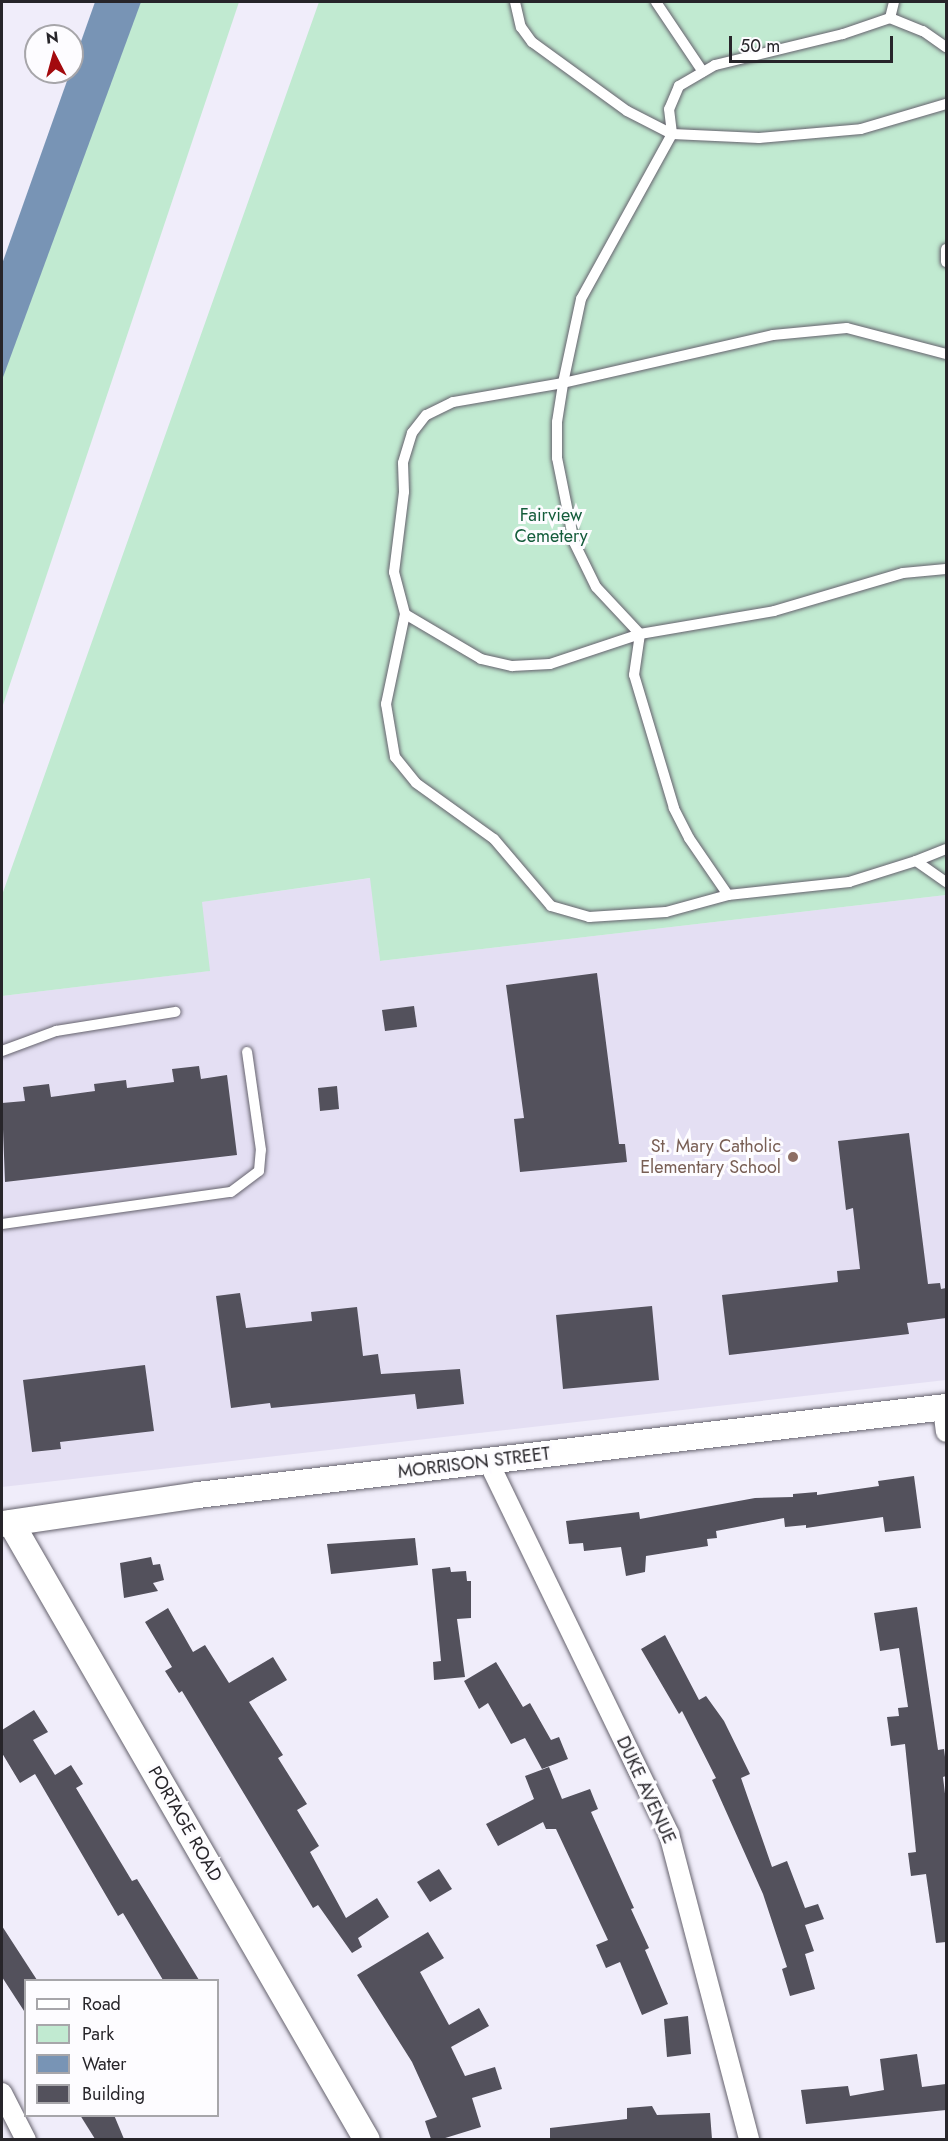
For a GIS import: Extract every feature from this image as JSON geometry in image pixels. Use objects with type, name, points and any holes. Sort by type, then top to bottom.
[{"type":"street","name":"MORRISON STREET","points":[[5,1519],[488,1461],[945,1416]]},
{"type":"street","name":"DUKE AVENUE","points":[[488,1461],[669,1834],[749,2139]]},
{"type":"street","name":"PORTAGE ROAD","points":[[5,1519],[367,2139]]},
{"type":"street","points":[[2,2093],[26,2139]]},
{"type":"lane","points":[[515,2],[521,27],[532,42],[627,111],[672,134],[759,138],[861,129],[946,104]]},
{"type":"lane","points":[[656,2],[703,72]]},
{"type":"lane","points":[[890,18],[894,2]]},
{"type":"lane","points":[[640,634],[596,587],[574,542],[556,458],[556,422],[581,299],[632,201],[672,134],[669,109],[679,86],[715,65],[843,34],[890,18],[923,31],[946,47]]},
{"type":"lane","points":[[946,249],[946,262]]},
{"type":"lane","points":[[946,354],[847,328],[773,335],[564,383],[453,402],[426,415],[412,433],[403,463],[404,492],[394,572],[405,614],[386,704],[395,757],[416,783],[494,839],[551,906],[589,916],[630,916],[666,912],[728,895],[849,882],[946,849]]},
{"type":"lane","points":[[405,614],[481,660],[512,666],[550,664],[640,634],[774,611],[903,573],[946,569]]},
{"type":"lane","points":[[640,634],[634,675],[674,808],[689,838],[728,895]]},
{"type":"lane","points":[[916,861],[946,882]]},
{"type":"lane","points":[[2,1051],[57,1031],[175,1012]]},
{"type":"lane","points":[[2,1224],[231,1192],[259,1172],[261,1150],[247,1052]]},
{"type":"shaded area","points":[[371,878],[380,961],[946,895],[946,1380],[2,1487],[2,996],[209,971],[201,902]]},
{"type":"green space","points":[[130,2],[239,2],[2,708],[2,360]]},
{"type":"green space","name":"Fairview Cemetery","points":[[319,2],[946,2],[946,895],[380,961],[370,878],[202,902],[210,971],[2,996],[2,895]]},
{"type":"water","points":[[95,2],[141,2],[2,380],[2,264],[66,84],[84,84],[84,33]]},
{"type":"building","points":[[597,973],[619,1144],[625,1144],[627,1162],[520,1172],[514,1119],[524,1118],[506,985]]},
{"type":"building","points":[[414,1006],[417,1027],[385,1031],[382,1010]]},
{"type":"building","points":[[199,1066],[201,1079],[227,1075],[237,1155],[5,1182],[2,1103],[25,1101],[23,1087],[49,1084],[51,1097],[95,1091],[94,1084],[126,1080],[127,1088],[174,1082],[172,1069]]},
{"type":"building","points":[[337,1086],[339,1109],[320,1111],[318,1088]]},
{"type":"building","points":[[909,1133],[928,1284],[940,1283],[941,1289],[946,1288],[946,1318],[907,1323],[909,1334],[729,1355],[722,1295],[838,1282],[837,1271],[860,1269],[853,1208],[846,1210],[838,1141]]},
{"type":"building","points":[[240,1293],[246,1328],[312,1321],[311,1312],[357,1307],[363,1356],[378,1354],[381,1374],[460,1369],[464,1404],[417,1409],[415,1394],[271,1408],[270,1403],[231,1408],[216,1296]]},
{"type":"building","points":[[652,1306],[659,1380],[563,1389],[556,1315]]},
{"type":"building","points":[[145,1365],[154,1431],[60,1442],[61,1449],[32,1452],[23,1380]]},
{"type":"building","points":[[914,1476],[921,1528],[885,1532],[883,1517],[806,1528],[806,1525],[785,1527],[784,1518],[716,1531],[717,1538],[707,1539],[708,1546],[646,1556],[645,1572],[626,1576],[621,1547],[584,1551],[583,1543],[569,1544],[566,1521],[639,1512],[640,1519],[755,1498],[793,1497],[793,1494],[817,1492],[817,1495],[879,1486],[878,1481]]},
{"type":"building","points":[[415,1538],[418,1565],[331,1574],[327,1544]]},
{"type":"building","points":[[151,1557],[153,1565],[160,1564],[164,1580],[153,1583],[158,1591],[124,1598],[120,1563]]},
{"type":"building","points":[[450,1567],[451,1572],[466,1571],[467,1581],[471,1581],[471,1618],[457,1619],[465,1677],[434,1680],[433,1662],[441,1661],[432,1569]]},
{"type":"building","points":[[917,1607],[938,1750],[944,1749],[946,1765],[946,1776],[943,1777],[946,1802],[946,1942],[936,1943],[926,1874],[911,1876],[908,1853],[916,1852],[905,1744],[891,1746],[887,1717],[899,1716],[898,1708],[908,1707],[899,1648],[880,1651],[874,1613]]},
{"type":"building","points":[[168,1608],[193,1652],[205,1645],[229,1683],[273,1657],[287,1680],[249,1702],[283,1755],[278,1758],[307,1804],[297,1810],[319,1846],[310,1852],[346,1918],[377,1898],[389,1917],[358,1938],[362,1947],[352,1953],[318,1905],[313,1908],[182,1691],[179,1693],[165,1671],[172,1667],[145,1622]]},
{"type":"building","points":[[665,1635],[699,1700],[706,1696],[724,1721],[750,1774],[741,1778],[772,1867],[787,1861],[805,1908],[818,1904],[824,1919],[805,1925],[814,1951],[805,1954],[815,1989],[790,1996],[782,1969],[787,1967],[763,1894],[712,1780],[716,1778],[682,1711],[679,1714],[641,1649]]},
{"type":"building","points":[[496,1662],[523,1707],[530,1703],[551,1740],[559,1737],[568,1759],[542,1769],[525,1738],[511,1744],[488,1703],[479,1709],[464,1681]]},
{"type":"building","points":[[34,1710],[48,1732],[33,1740],[55,1775],[71,1765],[83,1784],[76,1788],[132,1881],[137,1879],[198,1979],[162,1979],[123,1913],[118,1916],[35,1774],[20,1783],[2,1753],[2,1730]]},
{"type":"building","points":[[549,1767],[562,1799],[590,1789],[598,1809],[591,1812],[634,1908],[631,1909],[649,1948],[645,1950],[668,2004],[642,2015],[620,1962],[606,1968],[596,1945],[608,1940],[556,1829],[546,1829],[543,1822],[498,1846],[486,1824],[534,1799],[525,1776]]},
{"type":"building","points":[[439,1869],[452,1889],[430,1902],[417,1882]]},
{"type":"building","points":[[2,1926],[36,1979],[24,1979],[24,2011],[2,1977]]},
{"type":"building","points":[[428,1932],[444,1958],[420,1972],[449,2025],[479,2008],[489,2026],[451,2047],[465,2076],[495,2067],[502,2089],[472,2098],[481,2127],[442,2139],[431,2139],[425,2121],[437,2117],[412,2062],[357,1975]]},
{"type":"building","points":[[688,2016],[691,2054],[667,2057],[664,2019]]},
{"type":"building","points":[[917,2054],[922,2087],[946,2084],[946,2110],[806,2124],[801,2090],[848,2086],[850,2096],[884,2090],[880,2059]]},
{"type":"building","points":[[652,2106],[657,2115],[710,2113],[712,2139],[550,2139],[550,2128],[627,2119],[627,2108]]},
{"type":"building","points":[[81,2117],[115,2117],[124,2139],[95,2139]]},
{"type":"place","name":"St. Mary Catholic Elementary School","points":[[793,1157]]}]
